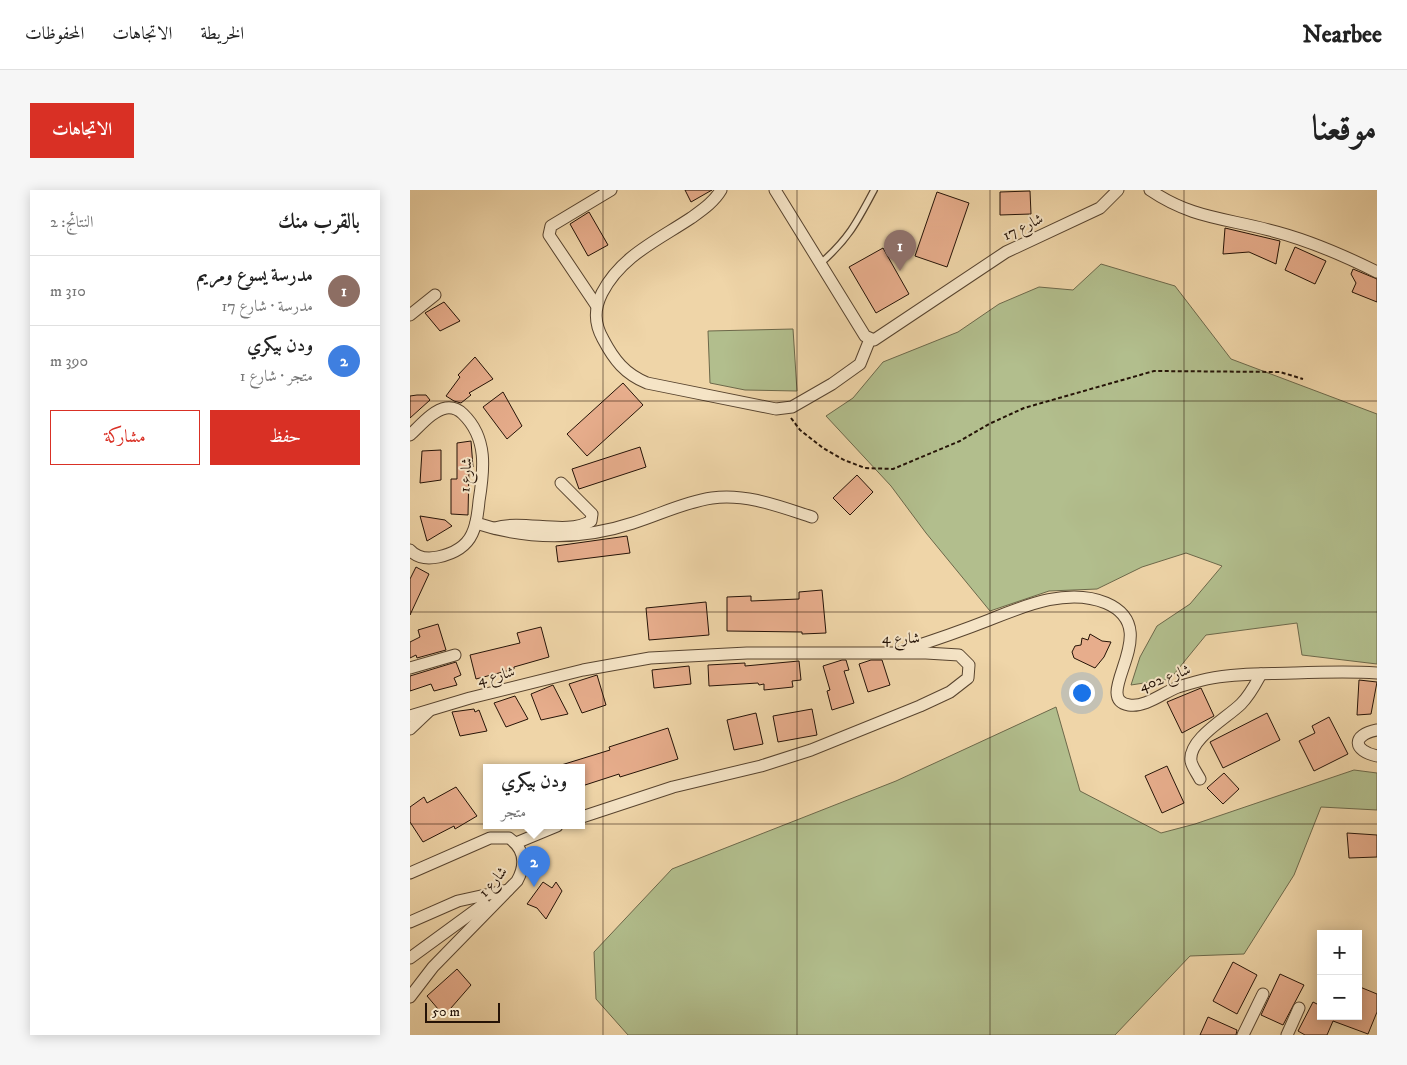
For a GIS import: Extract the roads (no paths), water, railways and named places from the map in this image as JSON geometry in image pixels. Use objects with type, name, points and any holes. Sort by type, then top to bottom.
[{"type":"street","points":[[611,190],[551,226],[549,230],[550,235],[596,306],[597,328],[620,366],[632,377],[669,388],[776,409],[792,407],[860,364],[870,339],[865,336],[775,190]]},
{"type":"street","points":[[596,306],[616,270],[640,250],[701,211],[721,190]]},
{"type":"street","name":"شارع 17","points":[[870,339],[877,339],[966,278],[1028,240],[1100,208],[1118,190]]},
{"type":"street","points":[[1150,190],[1182,209],[1210,218],[1283,233],[1377,272]]},
{"type":"street","points":[[410,315],[434,294]]},
{"type":"street","name":"شارع 1","points":[[410,435],[438,410],[448,407],[458,410],[472,423],[482,447],[484,469],[476,523],[472,535],[463,546],[447,555],[420,557],[410,550]]},
{"type":"street","points":[[493,529],[512,524],[571,526],[585,524],[591,520],[592,514],[589,509],[561,483]]},
{"type":"street","points":[[476,523],[493,529],[525,535],[583,535],[620,527],[678,506],[714,497],[748,499],[812,517]]},
{"type":"street","name":"شارع 402","points":[[891,653],[930,642],[1035,603],[1066,598],[1106,603],[1123,616],[1128,624],[1131,647],[1116,692],[1126,705],[1134,705],[1178,687],[1208,679],[1261,674],[1316,672],[1377,673]]},
{"type":"street","name":"شارع 4","points":[[410,716],[479,696],[629,660],[747,654],[891,653],[959,655],[969,664],[968,678],[950,692],[811,750],[753,768],[674,787],[585,816]]},
{"type":"street","points":[[410,668],[455,655]]},
{"type":"street","points":[[1200,779],[1191,762],[1193,747],[1200,738],[1241,704],[1250,694],[1261,674]]},
{"type":"street","points":[[410,729],[430,710]]},
{"type":"street","points":[[1377,730],[1364,732],[1359,738],[1358,744],[1363,751],[1377,756]]},
{"type":"street","points":[[410,873],[490,838],[509,838],[516,843],[550,829]]},
{"type":"street","name":"شارع 1","points":[[410,997],[433,967],[503,890],[516,881],[522,867],[521,849],[516,843]]},
{"type":"street","points":[[410,922],[458,901],[503,890]]},
{"type":"street","points":[[410,958],[503,890]]},
{"type":"street","points":[[1243,1035],[1263,994]]},
{"type":"street","points":[[1288,1035],[1300,1008]]},
{"type":"lane","points":[[821,263],[842,245],[860,218],[874,190]]},
{"type":"place","name":"مدرسة يسوع ومريم","points":[[900,271]]},
{"type":"place","name":"ودن بيكري","points":[[534,887]]}]
